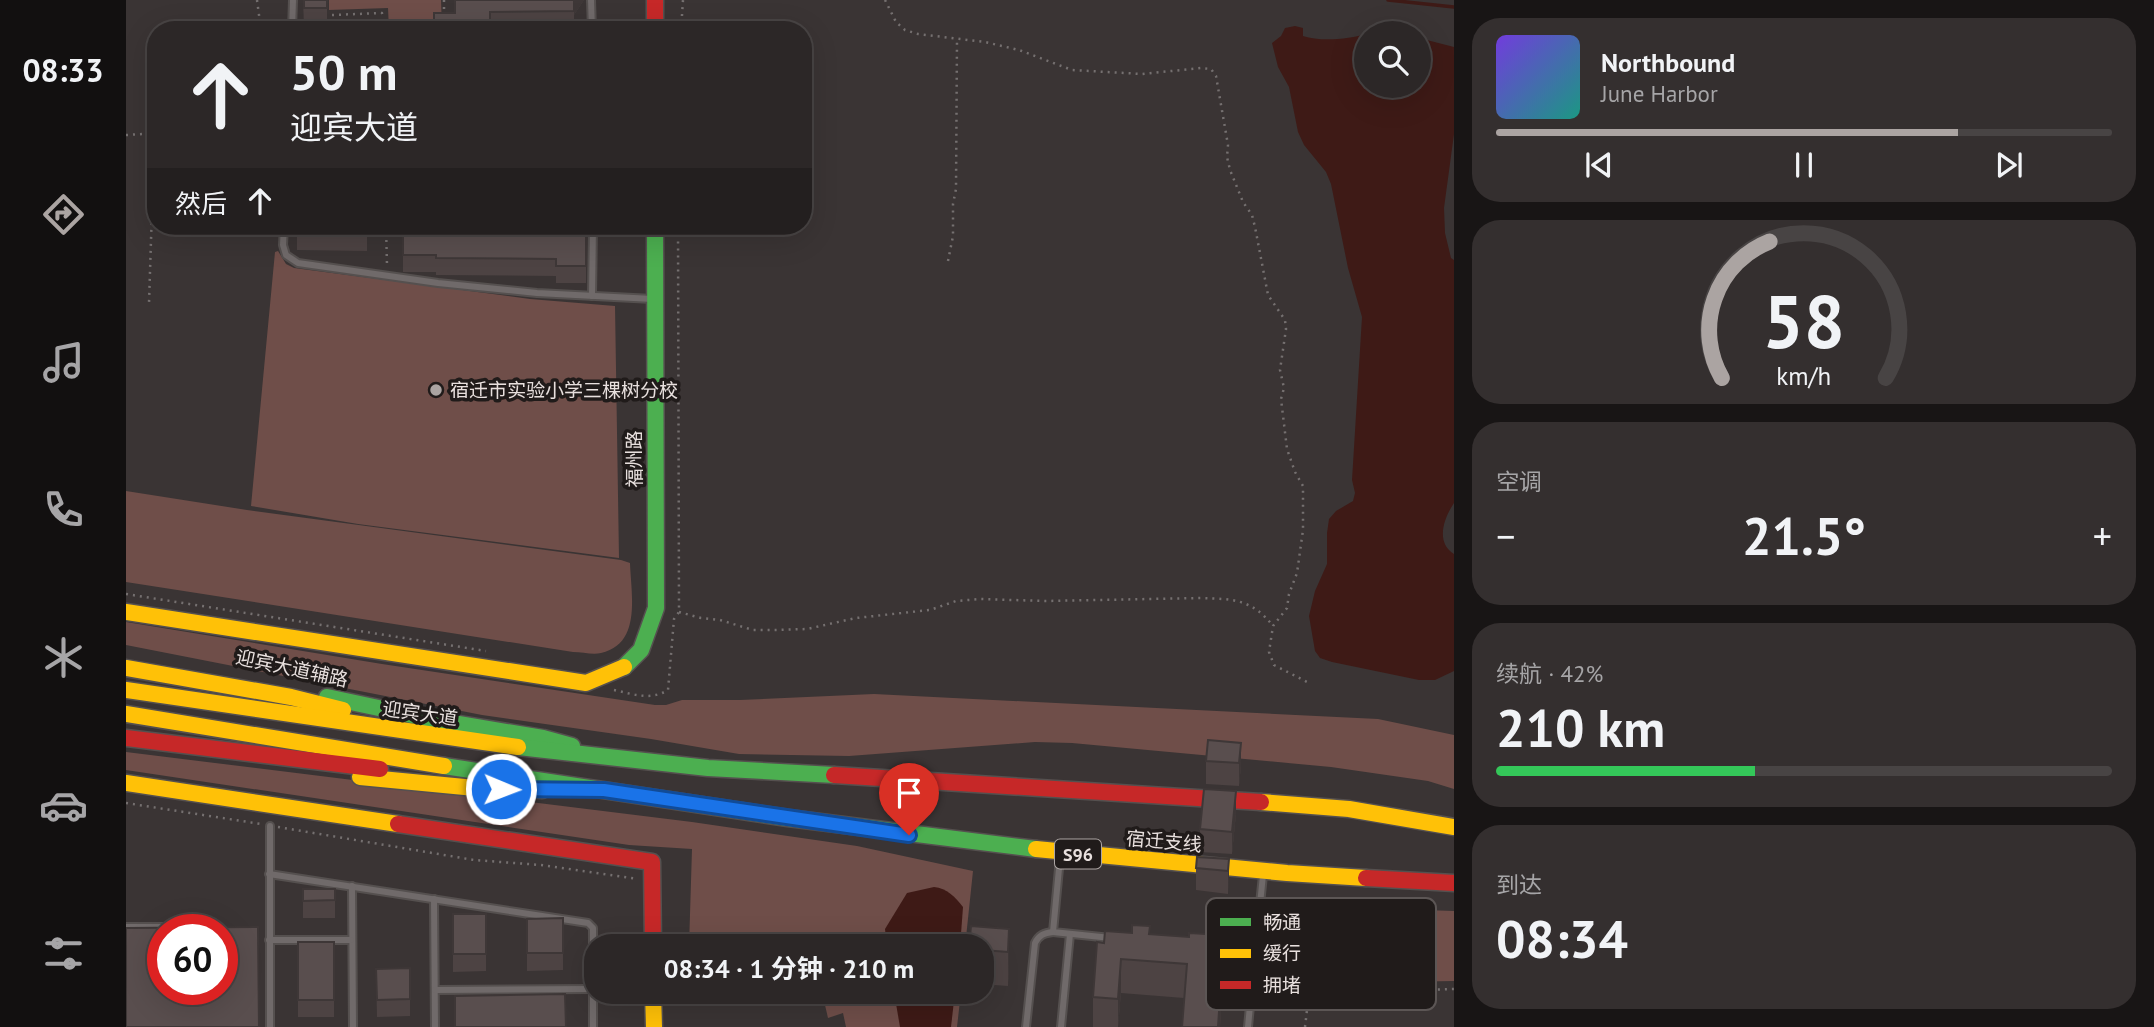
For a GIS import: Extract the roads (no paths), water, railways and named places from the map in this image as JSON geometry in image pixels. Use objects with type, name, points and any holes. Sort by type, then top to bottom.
[{"type":"main road","points":[[655,0],[655,21]]},
{"type":"main road","name":"福州路","points":[[126,612],[586,683],[619,672],[639,654],[649,635],[656,608],[655,235]]},
{"type":"main road","name":"迎宾大道辅路","points":[[126,658],[218,674],[435,720],[543,738],[613,758]]},
{"type":"main road","points":[[126,668],[291,697],[461,740]]},
{"type":"main road","name":"迎宾大道","points":[[126,690],[461,740],[708,768],[1239,800],[1349,809],[1454,827]]},
{"type":"main road","points":[[126,714],[604,790]]},
{"type":"main road","points":[[126,738],[329,764],[604,790]]},
{"type":"main road","points":[[126,747],[475,789],[604,790]]},
{"type":"main road","points":[[126,783],[652,862],[653,934]]},
{"type":"main road","name":"宿迁支线","points":[[604,790],[960,842],[1263,872],[1454,883]]},
{"type":"main road","points":[[653,1004],[654,1027]]},
{"type":"lane","points":[[292,21],[293,0]]},
{"type":"lane","points":[[591,0],[592,21]]},
{"type":"lane","points":[[284,235],[286,255],[298,263],[537,293],[655,299]]},
{"type":"lane","points":[[592,296],[593,235]]},
{"type":"lane","points":[[270,1027],[271,826]]},
{"type":"lane","points":[[1053,932],[1061,853]]},
{"type":"lane","points":[[1260,898],[1263,872]]},
{"type":"lane","points":[[269,874],[588,923],[593,928],[593,934]]},
{"type":"lane","points":[[352,886],[352,1027]]},
{"type":"lane","points":[[434,899],[435,1027]]},
{"type":"lane","points":[[126,927],[147,927]]},
{"type":"lane","points":[[256,928],[270,928]]},
{"type":"lane","points":[[1026,1027],[1035,943],[1038,937],[1053,932],[1117,939]]},
{"type":"lane","points":[[1061,1027],[1070,934]]},
{"type":"lane","points":[[269,940],[352,940]]},
{"type":"lane","points":[[435,990],[584,989]]},
{"type":"lane","points":[[593,1004],[593,1027]]},
{"type":"waterway","points":[[1388,0],[1454,7]]},
{"type":"place","name":"宿迁市实验小学三棵树分校","points":[[436,390]]}]
